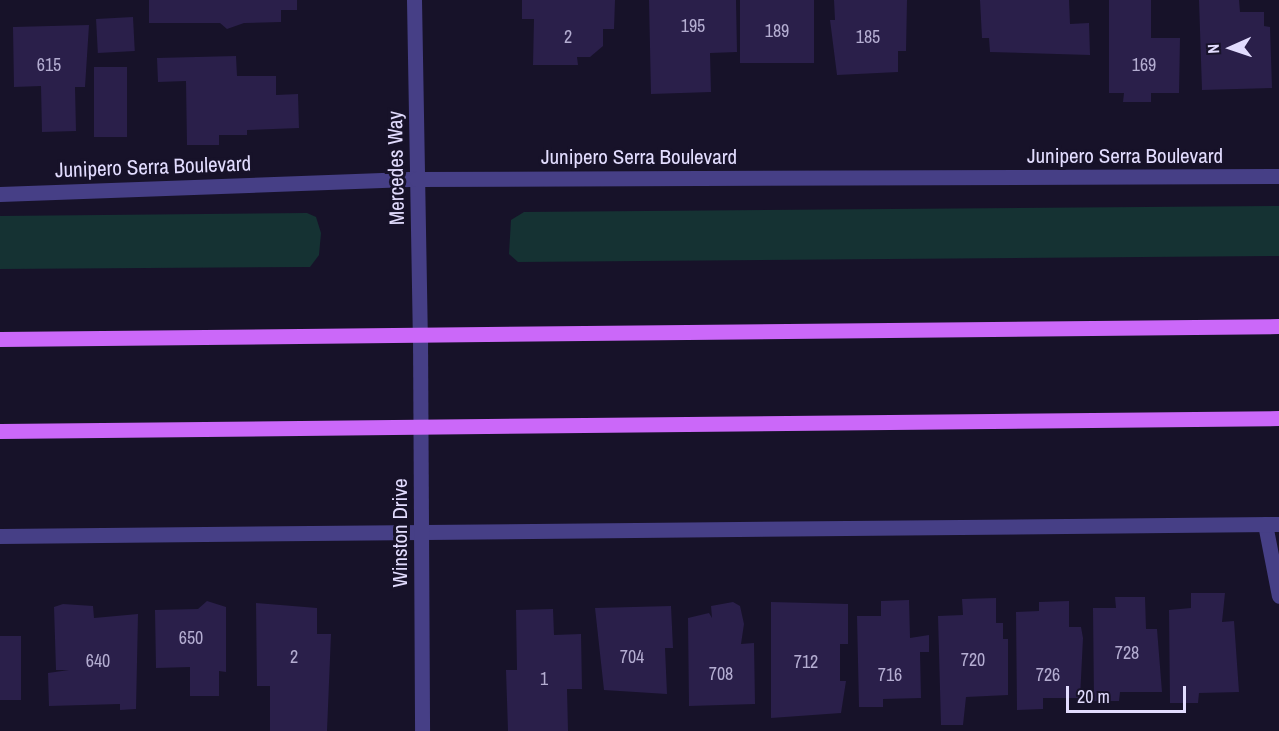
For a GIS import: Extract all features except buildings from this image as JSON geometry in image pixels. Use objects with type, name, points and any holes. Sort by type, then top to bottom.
[{"type":"main road","points":[[0,339],[1279,326]]},
{"type":"main road","points":[[0,431],[1279,418]]},
{"type":"street","name":"Mercedes Way","points":[[414,0],[420,335]]},
{"type":"street","name":"Junipero Serra Boulevard","points":[[0,194],[416,179],[1279,176]]},
{"type":"street","name":"Winston Drive","points":[[420,335],[422,731]]},
{"type":"street","points":[[0,536],[1272,524],[1279,596]]},
{"type":"green space","points":[[1279,206],[1279,256],[518,262],[509,254],[511,220],[524,212]]},
{"type":"green space","points":[[307,213],[316,217],[321,233],[319,255],[310,267],[0,269],[0,216]]}]
